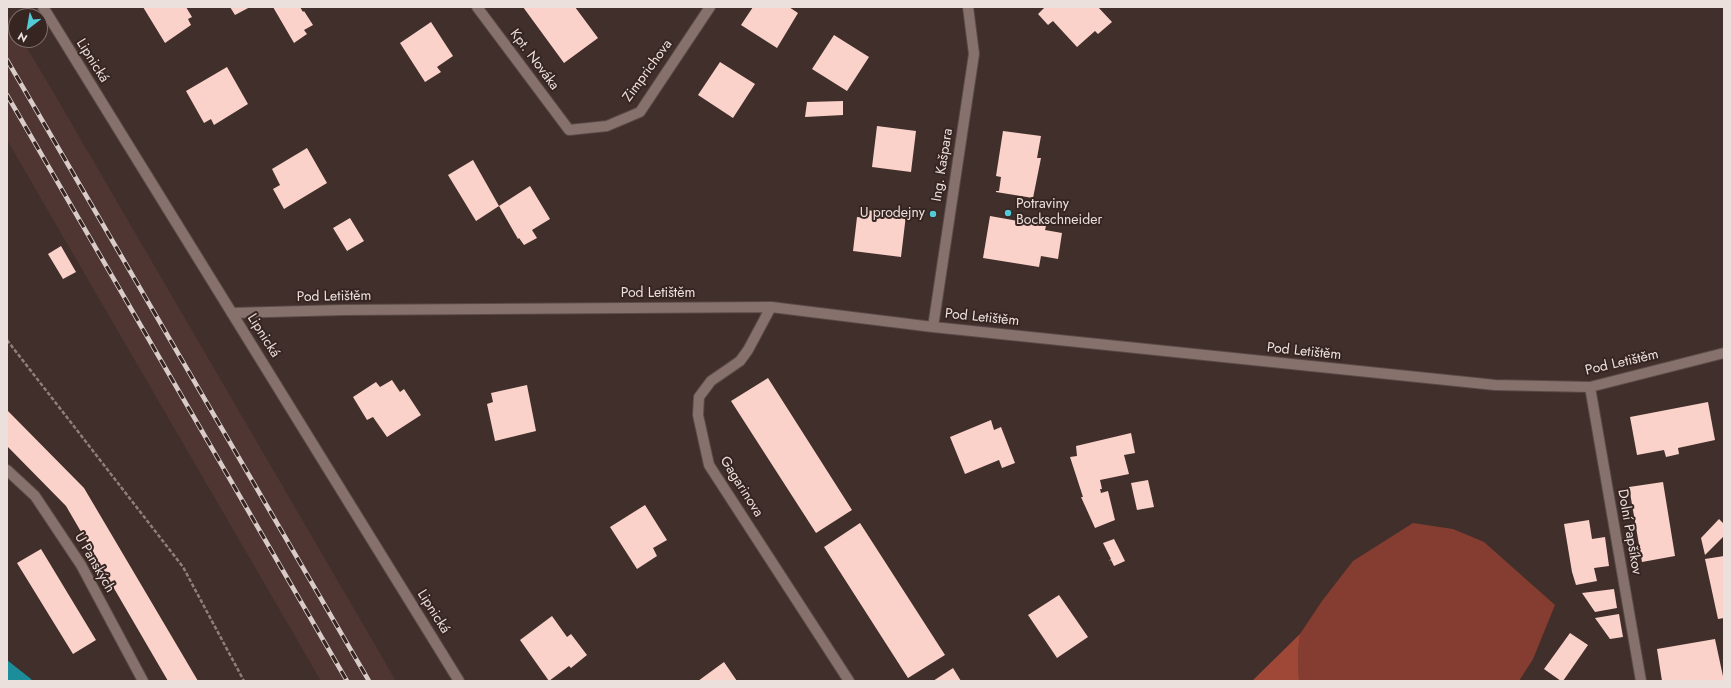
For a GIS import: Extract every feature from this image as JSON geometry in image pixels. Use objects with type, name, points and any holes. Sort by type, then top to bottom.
[{"type":"street","name":"Lipnická","points":[[43,7],[459,681]]},
{"type":"street","name":"Kpt. Nováka","points":[[477,7],[569,130]]},
{"type":"street","name":"Zimprichova","points":[[569,130],[606,126],[640,112],[710,7]]},
{"type":"street","name":"Ing. Kašpara","points":[[933,327],[974,54],[968,7]]},
{"type":"street","name":"Pod Letištěm","points":[[232,313],[351,310],[771,307],[933,327],[1487,384],[1590,387],[1724,353]]},
{"type":"street","name":"Gagarinova","points":[[771,307],[748,350],[740,361],[711,381],[699,397],[698,415],[709,465],[849,681]]},
{"type":"street","name":"Dolní Papšíkov","points":[[1590,387],[1641,681]]},
{"type":"street","name":"U Panských","points":[[7,470],[35,496],[81,565],[143,681]]},
{"type":"path","points":[[7,340],[183,567],[244,681]]},
{"type":"shaded area","points":[[7,14],[8,48],[27,48],[396,681],[321,681],[7,140]]},
{"type":"shaded area","points":[[1413,523],[1453,529],[1484,542],[1555,605],[1533,659],[1519,681],[1299,681],[1298,653],[1300,634],[1322,601],[1353,561]]},
{"type":"shaded area","points":[[1300,634],[1298,653],[1299,681],[1252,681]]},
{"type":"water","points":[[7,660],[31,679],[32,681],[7,681]]},
{"type":"building","points":[[143,7],[186,7],[192,17],[188,19],[191,25],[165,43]]},
{"type":"building","points":[[230,7],[250,7],[235,15]]},
{"type":"building","points":[[273,7],[300,7],[313,25],[304,30],[307,34],[294,43]]},
{"type":"building","points":[[523,7],[575,7],[598,38],[564,63]]},
{"type":"building","points":[[753,7],[789,7],[798,13],[777,48],[741,25]]},
{"type":"building","points":[[1045,7],[1098,7],[1112,22],[1098,34],[1095,31],[1077,47],[1053,21],[1048,25],[1038,14]]},
{"type":"building","points":[[431,22],[453,56],[437,67],[441,72],[425,82],[400,43]]},
{"type":"building","points":[[834,35],[869,57],[847,91],[812,69]]},
{"type":"building","points":[[720,62],[755,84],[733,118],[698,95]]},
{"type":"building","points":[[227,67],[248,104],[214,125],[211,119],[204,123],[186,91]]},
{"type":"building","points":[[843,101],[843,115],[805,117],[807,102]]},
{"type":"building","points":[[877,126],[916,131],[911,172],[872,167]]},
{"type":"building","points":[[1003,131],[1041,136],[1037,158],[1041,158],[1033,198],[996,192],[999,191],[1001,177],[996,176]]},
{"type":"building","points":[[307,148],[327,183],[284,209],[273,189],[280,185],[272,169]]},
{"type":"building","points":[[473,160],[499,206],[476,221],[448,175]]},
{"type":"building","points":[[530,186],[550,219],[532,230],[537,238],[524,245],[519,238],[518,239],[499,206]]},
{"type":"building","points":[[866,210],[906,215],[901,257],[853,251],[857,217],[866,218]]},
{"type":"building","points":[[990,216],[1046,226],[1045,230],[1062,233],[1058,259],[1041,256],[1039,267],[983,258]]},
{"type":"building","points":[[350,218],[364,241],[347,251],[333,228]]},
{"type":"building","points":[[61,246],[76,272],[63,279],[48,254]]},
{"type":"building","points":[[768,378],[852,510],[816,533],[731,401]]},
{"type":"building","points":[[392,380],[400,392],[404,389],[421,415],[387,437],[373,417],[367,420],[353,397],[376,382],[380,387]]},
{"type":"building","points":[[527,385],[536,431],[495,441],[487,404],[493,402],[491,393]]},
{"type":"building","points":[[1708,402],[1715,440],[1678,448],[1679,454],[1666,457],[1664,450],[1637,455],[1630,417]]},
{"type":"building","points":[[7,410],[84,488],[198,681],[168,681],[66,506],[7,446]]},
{"type":"building","points":[[991,420],[994,430],[1001,427],[1015,463],[1002,468],[999,460],[965,474],[950,437]]},
{"type":"building","points":[[1131,433],[1135,453],[1124,455],[1129,474],[1100,480],[1102,489],[1100,489],[1101,493],[1108,491],[1115,520],[1095,528],[1081,497],[1083,497],[1070,457],[1077,456],[1076,446]]},
{"type":"building","points":[[1148,480],[1154,507],[1137,510],[1131,483]]},
{"type":"building","points":[[1663,482],[1675,556],[1642,562],[1629,487]]},
{"type":"building","points":[[645,505],[667,540],[653,548],[657,556],[637,569],[610,527]]},
{"type":"building","points":[[1719,519],[1724,524],[1724,536],[1705,555],[1701,538]]},
{"type":"building","points":[[1589,520],[1592,539],[1605,537],[1609,566],[1594,568],[1597,581],[1576,585],[1572,572],[1564,524]]},
{"type":"building","points":[[860,523],[945,655],[908,678],[824,547]]},
{"type":"building","points":[[1114,539],[1125,561],[1114,566],[1111,560],[1109,561],[1111,559],[1103,543]]},
{"type":"building","points":[[41,549],[96,640],[73,654],[17,563]]},
{"type":"building","points":[[1724,556],[1724,618],[1718,619],[1705,559]]},
{"type":"building","points":[[1614,589],[1617,608],[1595,612],[1582,593]]},
{"type":"building","points":[[1059,595],[1088,637],[1057,658],[1028,615]]},
{"type":"building","points":[[1619,614],[1623,637],[1610,639],[1595,618]]},
{"type":"building","points":[[552,616],[567,637],[571,634],[587,655],[571,668],[569,666],[549,681],[520,640]]},
{"type":"building","points":[[1570,633],[1588,645],[1563,681],[1561,681],[1544,669]]},
{"type":"building","points":[[1715,639],[1724,681],[1662,681],[1657,649]]},
{"type":"building","points":[[724,662],[737,681],[698,681]]},
{"type":"building","points":[[953,668],[961,681],[933,681]]},
{"type":"railway","points":[[7,60],[369,681]]},
{"type":"railway","points":[[7,95],[347,681]]},
{"type":"place","name":"Potraviny Bockschneider","points":[[1008,213]]},
{"type":"place","name":"U prodejny","points":[[933,214]]}]
